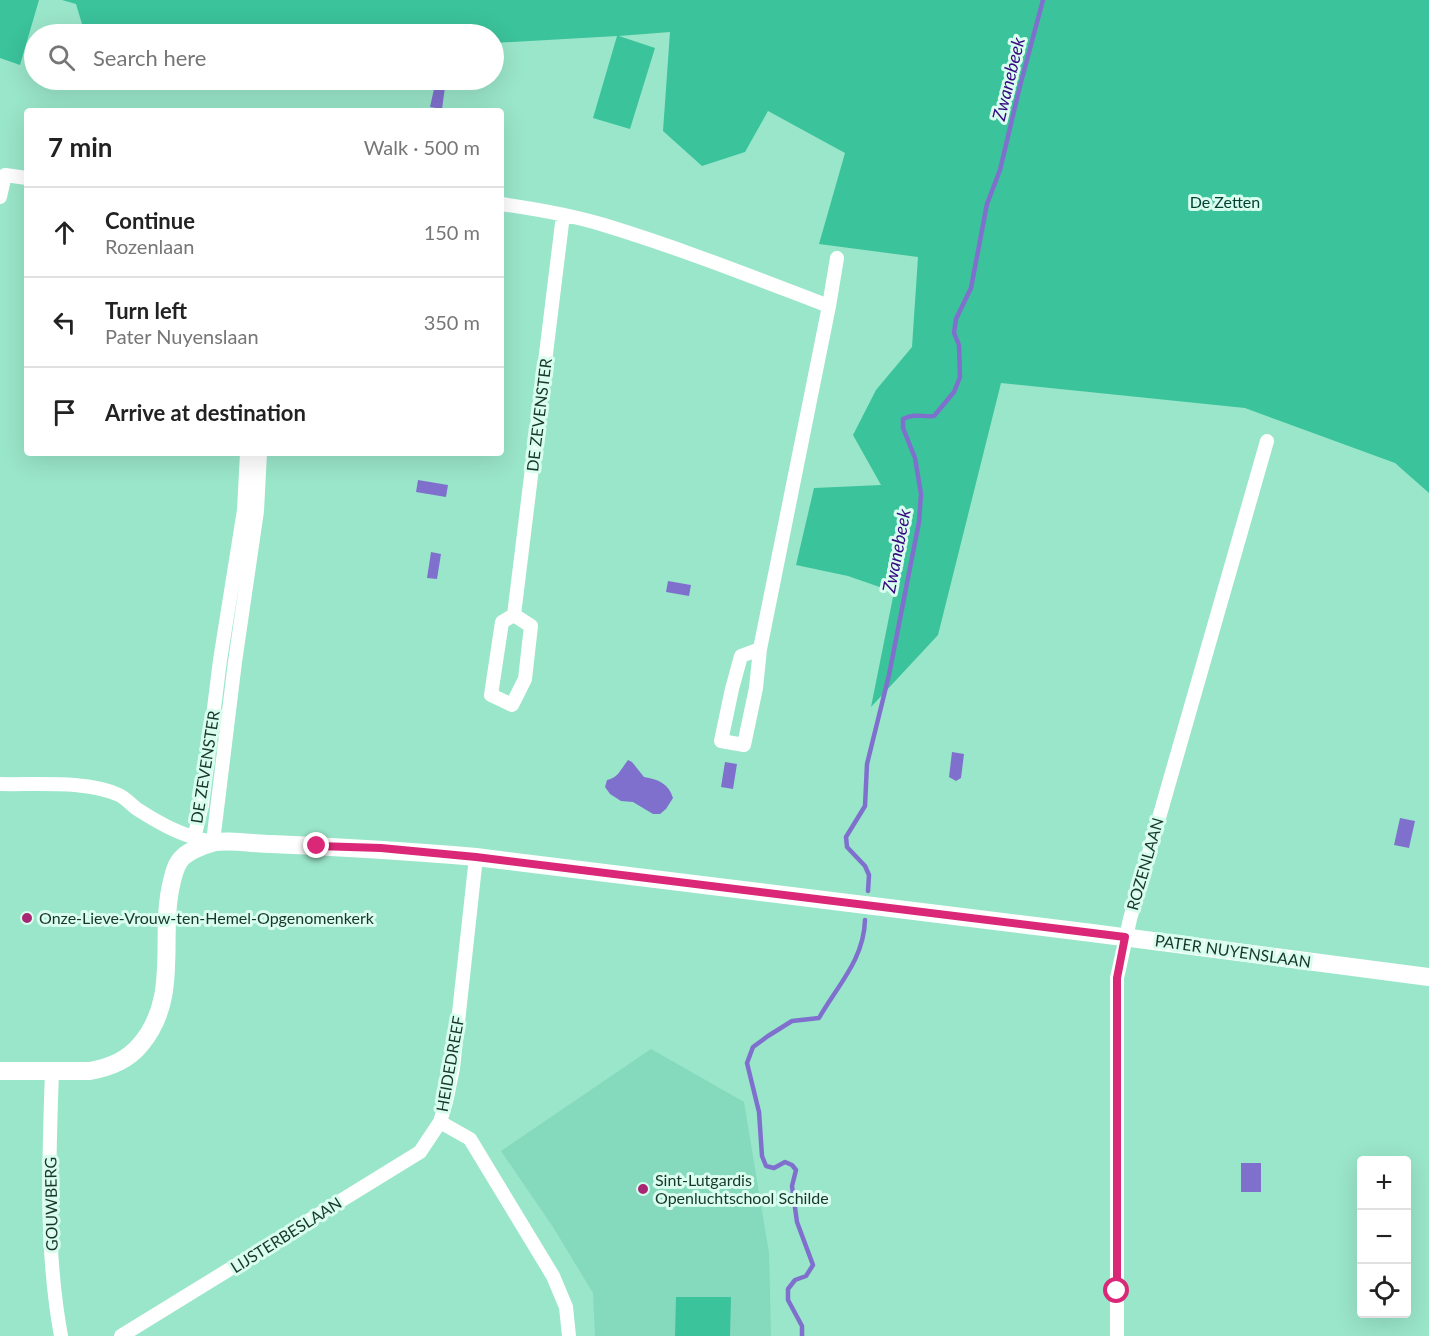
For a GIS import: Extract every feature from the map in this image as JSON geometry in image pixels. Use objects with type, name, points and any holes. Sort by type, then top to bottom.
[{"type":"street","points":[[0,197],[5,175],[24,178]]},
{"type":"street","points":[[504,204],[563,214],[603,225],[698,257],[829,306]]},
{"type":"street","name":"DE ZEVENSTER","points":[[514,615],[563,214]]},
{"type":"street","points":[[760,649],[741,656],[722,741],[744,745],[756,688],[760,649],[837,258]]},
{"type":"street","name":"ROZENLAAN","points":[[1118,1336],[1117,978],[1125,937],[1267,441]]},
{"type":"street","name":"DE ZEVENSTER","points":[[213,842],[235,662],[250,510],[247,456]]},
{"type":"street","name":"DE ZEVENSTER","points":[[194,838],[202,805],[220,660],[259,456]]},
{"type":"street","name":"DE ZEVENSTER","points":[[514,615],[531,626],[525,679],[512,705],[491,695],[502,622],[514,615]]},
{"type":"street","points":[[220,660],[235,662]]},
{"type":"street","name":"PATER NUYENSLAAN","points":[[0,784],[83,786],[120,796],[165,827],[194,838],[213,842],[381,848],[476,857],[1125,937],[1429,978]]},
{"type":"street","name":"PATER NUYENSLAAN","points":[[0,1071],[90,1071],[105,1068],[124,1060],[148,1036],[162,1006],[166,979],[168,896],[175,868],[183,856],[213,842]]},
{"type":"street","name":"HEIDEDREEF","points":[[476,857],[453,1068],[440,1122],[470,1139],[553,1276],[566,1307],[569,1336]]},
{"type":"street","name":"GOUWBERG","points":[[52,1071],[50,1230],[54,1297],[61,1336]]},
{"type":"street","name":"LIJSTERBESLAAN","points":[[121,1336],[420,1152],[440,1122]]},
{"type":"shaded area","points":[[434,90],[445,90],[442,108],[430,107]]},
{"type":"shaded area","points":[[418,480],[448,485],[446,497],[416,492]]},
{"type":"shaded area","points":[[431,552],[441,554],[437,579],[427,578]]},
{"type":"shaded area","points":[[668,581],[691,585],[689,596],[666,592]]},
{"type":"shaded area","points":[[952,752],[964,754],[961,778],[956,781],[949,777]]},
{"type":"shaded area","points":[[628,760],[644,777],[654,779],[669,789],[673,798],[660,814],[653,814],[633,802],[621,801],[610,794],[605,787],[607,780],[617,775]]},
{"type":"shaded area","points":[[725,762],[737,764],[733,789],[721,787]]},
{"type":"shaded area","points":[[1400,818],[1415,821],[1409,848],[1394,845]]},
{"type":"shaded area","name":"Sint-Lutgardis Openluchtschool Schilde","points":[[651,1049],[744,1102],[769,1253],[771,1336],[595,1336],[593,1293],[553,1227],[501,1151]]},
{"type":"shaded area","points":[[1241,1163],[1261,1163],[1261,1192],[1241,1192]]},
{"type":"green space","points":[[0,0],[39,0],[32,24],[24,24],[24,51],[20,65],[0,58]]},
{"type":"green space","name":"De Zetten","points":[[62,0],[1429,0],[1429,493],[1395,463],[1245,408],[1001,383],[938,635],[871,707],[894,592],[848,576],[796,565],[814,488],[881,485],[853,435],[876,390],[912,347],[918,257],[819,244],[845,153],[768,111],[745,152],[702,166],[663,131],[670,32],[619,36],[655,48],[630,129],[593,118],[617,36],[504,42],[504,24],[82,24],[76,4]]},
{"type":"green space","points":[[676,1297],[731,1297],[730,1336],[675,1336]]},
{"type":"waterway","name":"Zwanebeek","points":[[868,891],[869,875],[865,866],[847,847],[846,837],[865,806],[867,764],[889,675],[919,522],[921,494],[915,458],[903,428],[903,419],[915,416],[934,416],[954,392],[960,377],[959,345],[954,333],[956,319],[971,288],[987,204],[1000,170],[1043,0]]},
{"type":"waterway","name":"Zwanebeek","points":[[802,1336],[802,1326],[788,1300],[788,1289],[795,1280],[806,1276],[813,1265],[797,1222],[792,1186],[796,1170],[785,1162],[774,1168],[766,1166],[762,1156],[759,1112],[747,1063],[753,1047],[768,1036],[792,1021],[819,1018],[855,959],[864,934],[865,920]]},
{"type":"place","name":"Onze-Lieve-Vrouw-ten-Hemel-Opgenomenkerk","points":[[27,918]]},
{"type":"place","name":"Sint-Lutgardis Openluchtschool Schilde","points":[[643,1189]]},
{"type":"route","points":[[317,846],[381,848],[476,857],[1125,937],[1117,978],[1117,1291]]}]
